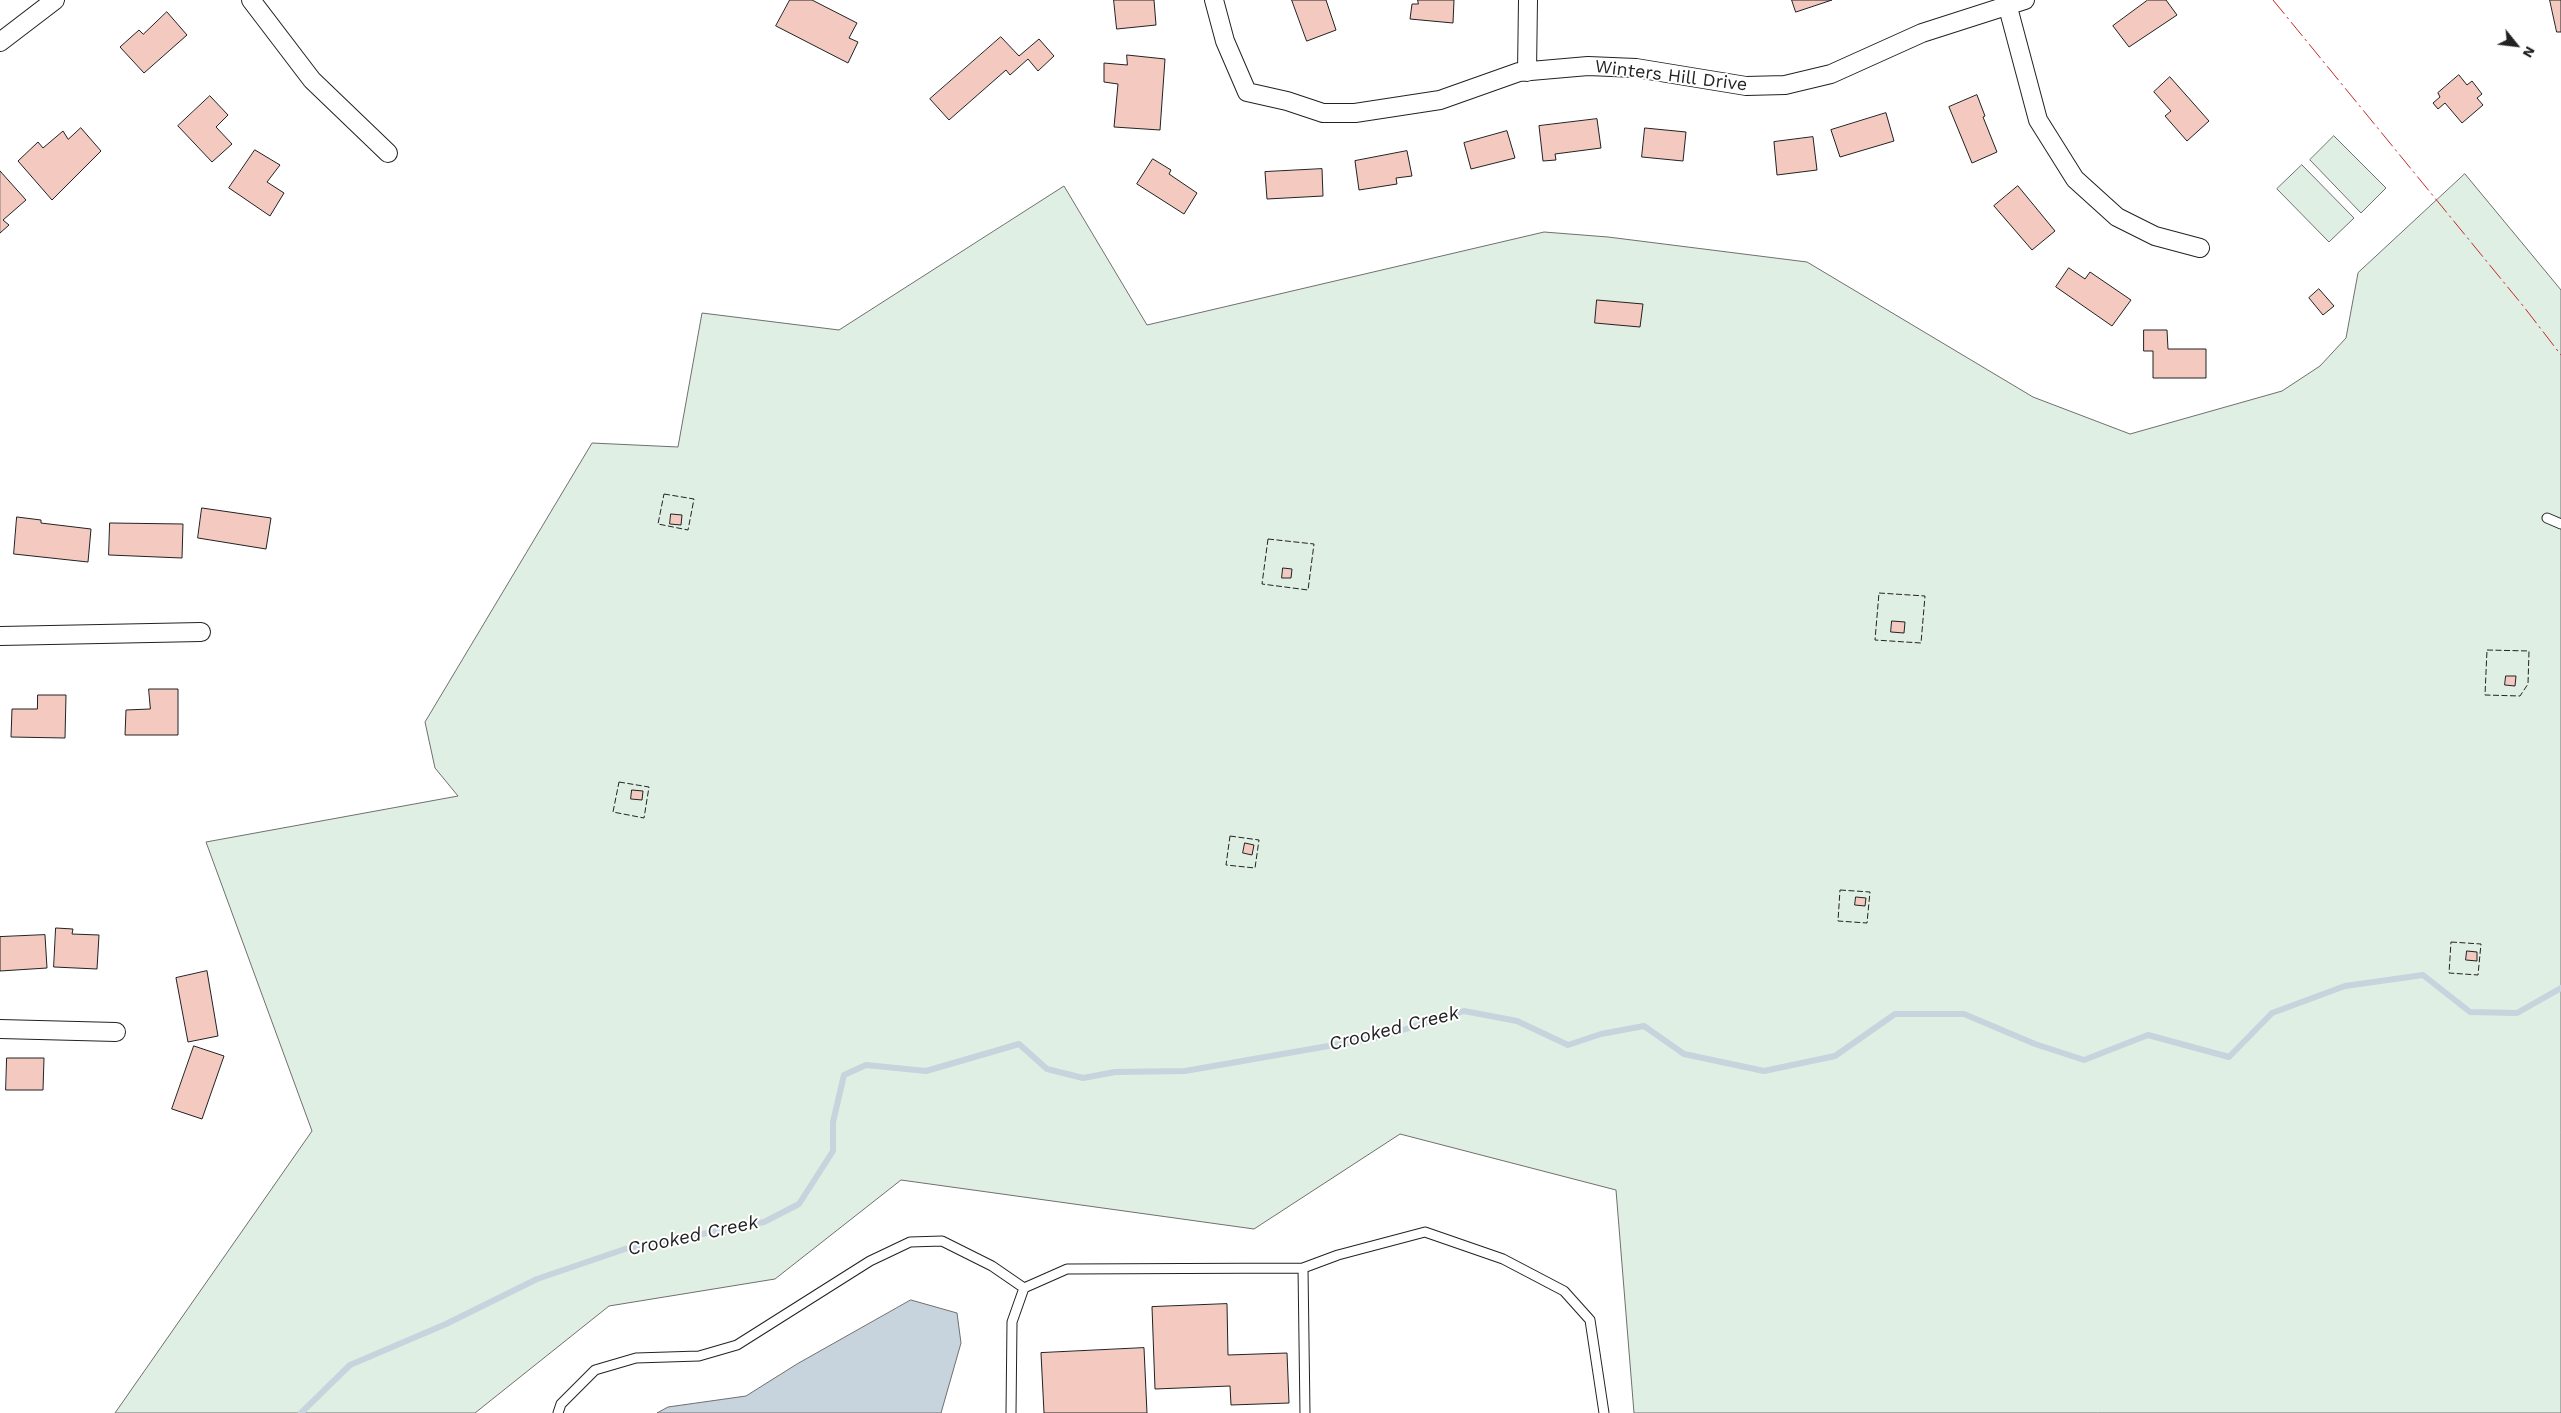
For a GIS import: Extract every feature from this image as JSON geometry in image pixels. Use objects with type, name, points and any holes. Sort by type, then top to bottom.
[{"type":"street","points":[[0,42],[55,0]]},
{"type":"street","points":[[251,0],[312,80],[388,153]]},
{"type":"street","name":"Winters Hill Drive","points":[[1214,0],[1225,41],[1247,92],[1287,101],[1323,113],[1355,113],[1440,100],[1519,72],[1588,66],[1636,68],[1746,86],[1785,85],[1832,74],[1922,33],[2007,3],[2025,0]]},
{"type":"street","points":[[1527,72],[1528,0]]},
{"type":"street","points":[[2007,3],[2038,120],[2075,179],[2117,217],[2155,236],[2200,248]]},
{"type":"street","points":[[0,636],[201,632]]},
{"type":"street","points":[[0,1029],[116,1032]]},
{"type":"lane","points":[[2547,518],[2561,524]]},
{"type":"lane","points":[[1011,1413],[1012,1322],[1024,1288],[1067,1269],[1303,1268],[1338,1254],[1425,1232],[1503,1259],[1564,1291],[1590,1320],[1604,1413]]},
{"type":"lane","points":[[558,1413],[561,1404],[594,1370],[636,1358],[699,1356],[737,1345],[870,1262],[910,1242],[942,1242],[992,1266],[1024,1288]]},
{"type":"lane","points":[[1303,1268],[1305,1413]]},
{"type":"green space","points":[[2334,136],[2386,188],[2361,213],[2310,160]]},
{"type":"green space","points":[[2302,165],[2354,218],[2329,242],[2277,189]]},
{"type":"green space","points":[[2465,174],[2561,290],[2561,1413],[1634,1413],[1616,1190],[1400,1134],[1254,1229],[901,1180],[775,1279],[609,1306],[475,1413],[115,1413],[312,1131],[206,842],[458,796],[435,768],[425,722],[592,443],[678,447],[702,313],[839,330],[1064,186],[1147,325],[1544,232],[1608,237],[1807,262],[2033,397],[2130,434],[2282,391],[2320,366],[2346,338],[2358,273]]},
{"type":"shaded area","points":[[911,1300],[957,1313],[961,1343],[941,1413],[657,1413],[668,1407],[746,1396],[797,1364]]},
{"type":"building","points":[[790,0],[812,0],[857,23],[849,38],[858,42],[848,63],[776,26]]},
{"type":"building","points":[[1114,0],[1154,0],[1156,25],[1117,29]]},
{"type":"building","points":[[1292,0],[1326,0],[1336,30],[1307,41]]},
{"type":"building","points":[[1418,0],[1454,0],[1453,23],[1410,19],[1412,4],[1418,4]]},
{"type":"building","points":[[1792,0],[1832,0],[1796,12]]},
{"type":"building","points":[[2148,0],[2166,0],[2177,15],[2129,47],[2113,26]]},
{"type":"building","points":[[2550,0],[2561,0],[2561,32],[2557,32]]},
{"type":"building","points":[[167,12],[187,35],[144,73],[120,47],[139,30],[143,34]]},
{"type":"building","points":[[1001,37],[1019,56],[1039,39],[1054,56],[1038,71],[1028,59],[1010,75],[1006,70],[949,120],[930,99]]},
{"type":"building","points":[[1127,55],[1165,59],[1160,130],[1114,127],[1118,84],[1104,82],[1104,63],[1127,65]]},
{"type":"building","points":[[2459,75],[2467,85],[2472,81],[2482,94],[2477,98],[2483,105],[2462,123],[2445,103],[2438,109],[2433,103],[2440,97],[2438,93]]},
{"type":"building","points":[[2170,77],[2209,121],[2187,141],[2165,116],[2171,111],[2154,92]]},
{"type":"building","points":[[1977,95],[1985,116],[1983,117],[1997,152],[1972,163],[1949,107]]},
{"type":"building","points":[[210,96],[228,115],[216,127],[232,144],[212,162],[178,126]]},
{"type":"building","points":[[1886,113],[1894,141],[1840,157],[1831,130]]},
{"type":"building","points":[[1597,119],[1601,148],[1555,154],[1556,160],[1543,161],[1539,126]]},
{"type":"building","points":[[81,128],[101,151],[52,200],[18,161],[38,142],[43,148],[63,131],[68,139]]},
{"type":"building","points":[[1645,128],[1686,132],[1683,161],[1642,157]]},
{"type":"building","points":[[1507,131],[1515,158],[1471,169],[1464,143]]},
{"type":"building","points":[[1813,137],[1817,170],[1777,175],[1774,142]]},
{"type":"building","points":[[255,150],[280,165],[267,182],[284,193],[270,216],[229,188]]},
{"type":"building","points":[[1407,151],[1412,176],[1396,178],[1397,184],[1359,190],[1355,161]]},
{"type":"building","points":[[1153,159],[1171,170],[1169,174],[1197,193],[1184,214],[1137,184]]},
{"type":"building","points":[[1322,169],[1323,196],[1267,199],[1265,172]]},
{"type":"building","points":[[0,171],[26,200],[3,220],[9,225],[0,233]]},
{"type":"building","points":[[2018,186],[2055,231],[2032,250],[1994,206]]},
{"type":"building","points":[[2069,268],[2085,279],[2090,272],[2131,300],[2112,326],[2056,287]]},
{"type":"building","points":[[2319,289],[2334,306],[2323,315],[2309,298]]},
{"type":"building","points":[[1597,300],[1643,304],[1640,327],[1595,323]]},
{"type":"building","points":[[2144,330],[2167,330],[2168,349],[2206,349],[2206,378],[2153,378],[2153,351],[2144,351]]},
{"type":"building","points":[[202,508],[271,518],[266,549],[198,538]]},
{"type":"building","points":[[671,514],[682,515],[681,525],[670,524]]},
{"type":"building","points":[[17,517],[41,520],[41,523],[91,529],[88,562],[14,554]]},
{"type":"building","points":[[110,523],[183,524],[182,558],[109,555]]},
{"type":"building","points":[[1283,568],[1292,569],[1291,578],[1282,578]]},
{"type":"building","points":[[1892,621],[1905,622],[1904,633],[1891,632]]},
{"type":"building","points":[[2506,676],[2516,676],[2515,686],[2505,685]]},
{"type":"building","points":[[149,689],[178,689],[178,735],[125,735],[126,710],[150,709]]},
{"type":"building","points":[[38,695],[66,695],[65,738],[11,737],[12,709],[37,709]]},
{"type":"building","points":[[632,790],[643,791],[642,800],[631,799]]},
{"type":"building","points":[[1245,843],[1254,845],[1252,855],[1243,853]]},
{"type":"building","points":[[1856,897],[1866,898],[1865,906],[1855,905]]},
{"type":"building","points":[[56,928],[73,929],[72,934],[99,935],[97,969],[54,967]]},
{"type":"building","points":[[45,935],[47,968],[0,971],[0,937]]},
{"type":"building","points":[[2467,951],[2477,952],[2477,961],[2466,960]]},
{"type":"building","points":[[207,971],[218,1036],[188,1042],[176,978]]},
{"type":"building","points":[[194,1046],[224,1056],[202,1119],[172,1109]]},
{"type":"building","points":[[7,1058],[44,1058],[43,1090],[6,1090]]},
{"type":"building","points":[[1227,1304],[1228,1355],[1287,1353],[1289,1403],[1231,1405],[1230,1386],[1155,1389],[1152,1307]]},
{"type":"building","points":[[1144,1348],[1147,1413],[1044,1413],[1041,1353]]},
{"type":"waterway","name":"Crooked Creek","points":[[301,1413],[350,1365],[446,1324],[537,1279],[625,1249],[764,1222],[799,1204],[833,1151],[833,1122],[844,1075],[866,1065],[926,1071],[1019,1044],[1047,1069],[1083,1078],[1115,1072],[1185,1071],[1380,1037],[1464,1011],[1517,1021],[1568,1045],[1601,1034],[1644,1026],[1684,1054],[1764,1071],[1835,1056],[1895,1014],[1964,1014],[2035,1044],[2084,1060],[2148,1035],[2229,1057],[2272,1013],[2345,986],[2423,975],[2470,1012],[2517,1013],[2561,988]]},
{"type":"fence","points":[[664,494],[694,499],[688,530],[658,524],[664,494]]},
{"type":"fence","points":[[1268,539],[1314,544],[1308,590],[1262,584],[1268,539]]},
{"type":"fence","points":[[1879,593],[1925,596],[1921,643],[1875,640],[1879,593]]},
{"type":"fence","points":[[2487,650],[2529,651],[2528,684],[2520,696],[2485,695],[2487,650]]},
{"type":"fence","points":[[619,782],[649,787],[644,818],[613,812],[619,782]]},
{"type":"fence","points":[[1230,836],[1259,840],[1255,868],[1226,865],[1230,836]]},
{"type":"fence","points":[[1840,890],[1870,892],[1867,923],[1838,921],[1840,890]]},
{"type":"fence","points":[[2451,942],[2481,944],[2478,975],[2449,973],[2451,942]]},
{"type":"power","points":[[2273,0],[2524,307],[2561,355]]}]
